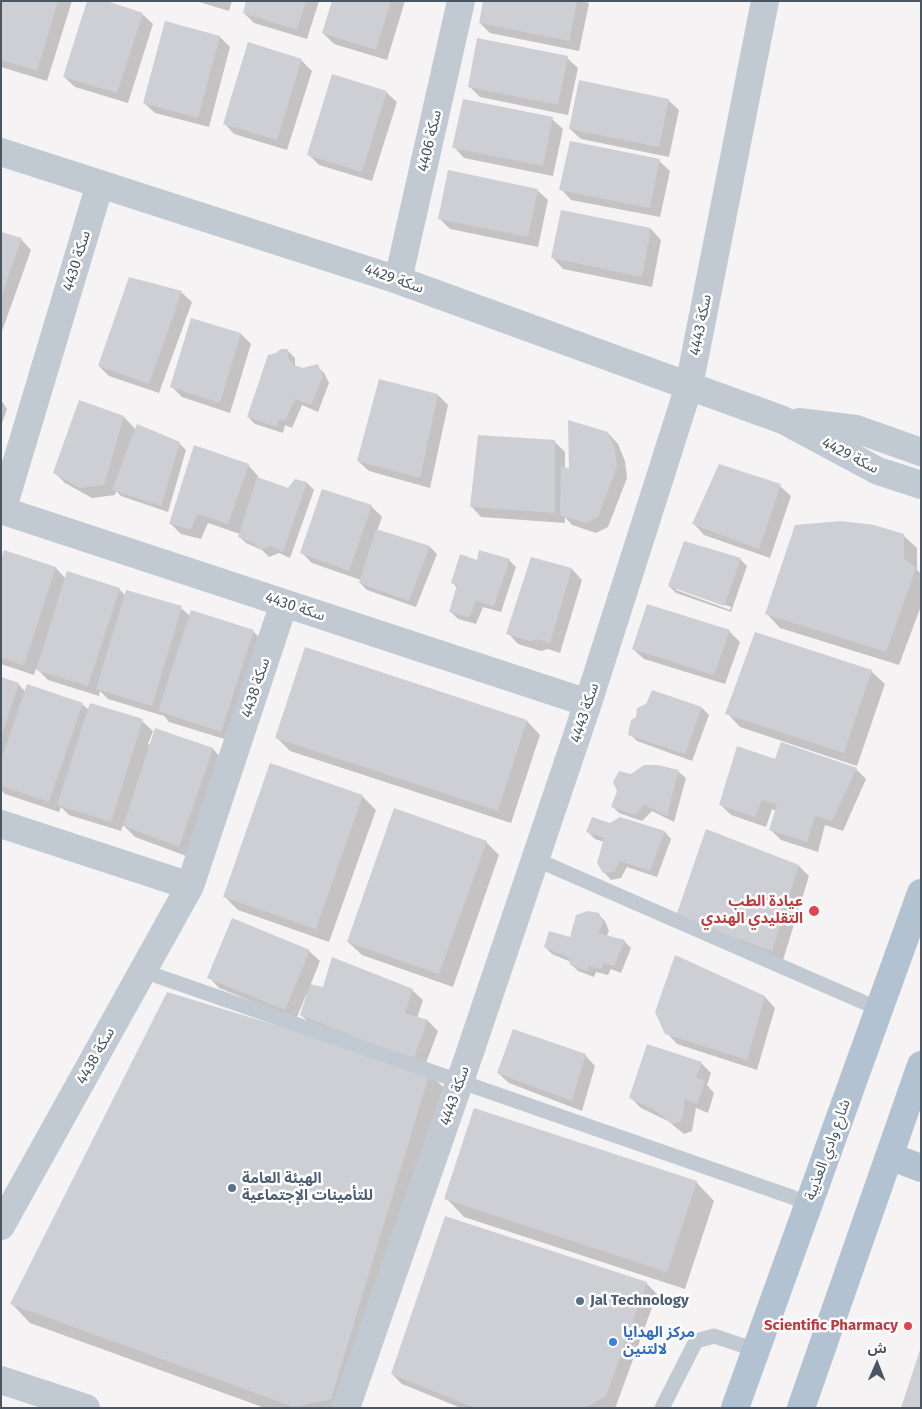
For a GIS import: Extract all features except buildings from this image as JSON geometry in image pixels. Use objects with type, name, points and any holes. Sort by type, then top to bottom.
[{"type":"main road","name":"شارع وادي العذيبة","points":[[735,1408],[921,893]]},
{"type":"main road","points":[[801,1408],[921,1065]]},
{"type":"main road","points":[[889,1156],[921,1168]]},
{"type":"street","name":"سكة 4406","points":[[398,280],[461,1]]},
{"type":"street","name":"سكة 4443","points":[[346,1408],[460,1082],[588,704],[689,386],[765,1]]},
{"type":"street","name":"سكة 4429","points":[[1,152],[398,280],[783,420],[878,471],[921,485]]},
{"type":"street","name":"سكة 4430","points":[[100,184],[2,510],[588,704]]},
{"type":"street","name":"سكة 4429","points":[[783,420],[856,429],[921,452]]},
{"type":"street","name":"سكة 4438","points":[[1,1226],[190,886],[284,603]]},
{"type":"street","points":[[1,824],[190,886]]},
{"type":"street","points":[[1,1380],[86,1408]]},
{"type":"lane","points":[[535,859],[879,1009]]},
{"type":"lane","points":[[143,971],[809,1203]]},
{"type":"lane","points":[[662,1408],[696,1341],[714,1336],[756,1350]]},
{"type":"place","name":"عيادة الطب التقليدي الهندي","points":[[814,911]]},
{"type":"place","name":"الهيئة العامة للتأمينات الإجتماعية","points":[[232,1188]]},
{"type":"place","name":"Jal Technology","points":[[580,1301]]},
{"type":"place","name":"Scientific Pharmacy","points":[[908,1326]]},
{"type":"place","name":"مركز الهدايا لالتنين","points":[[613,1342]]}]
